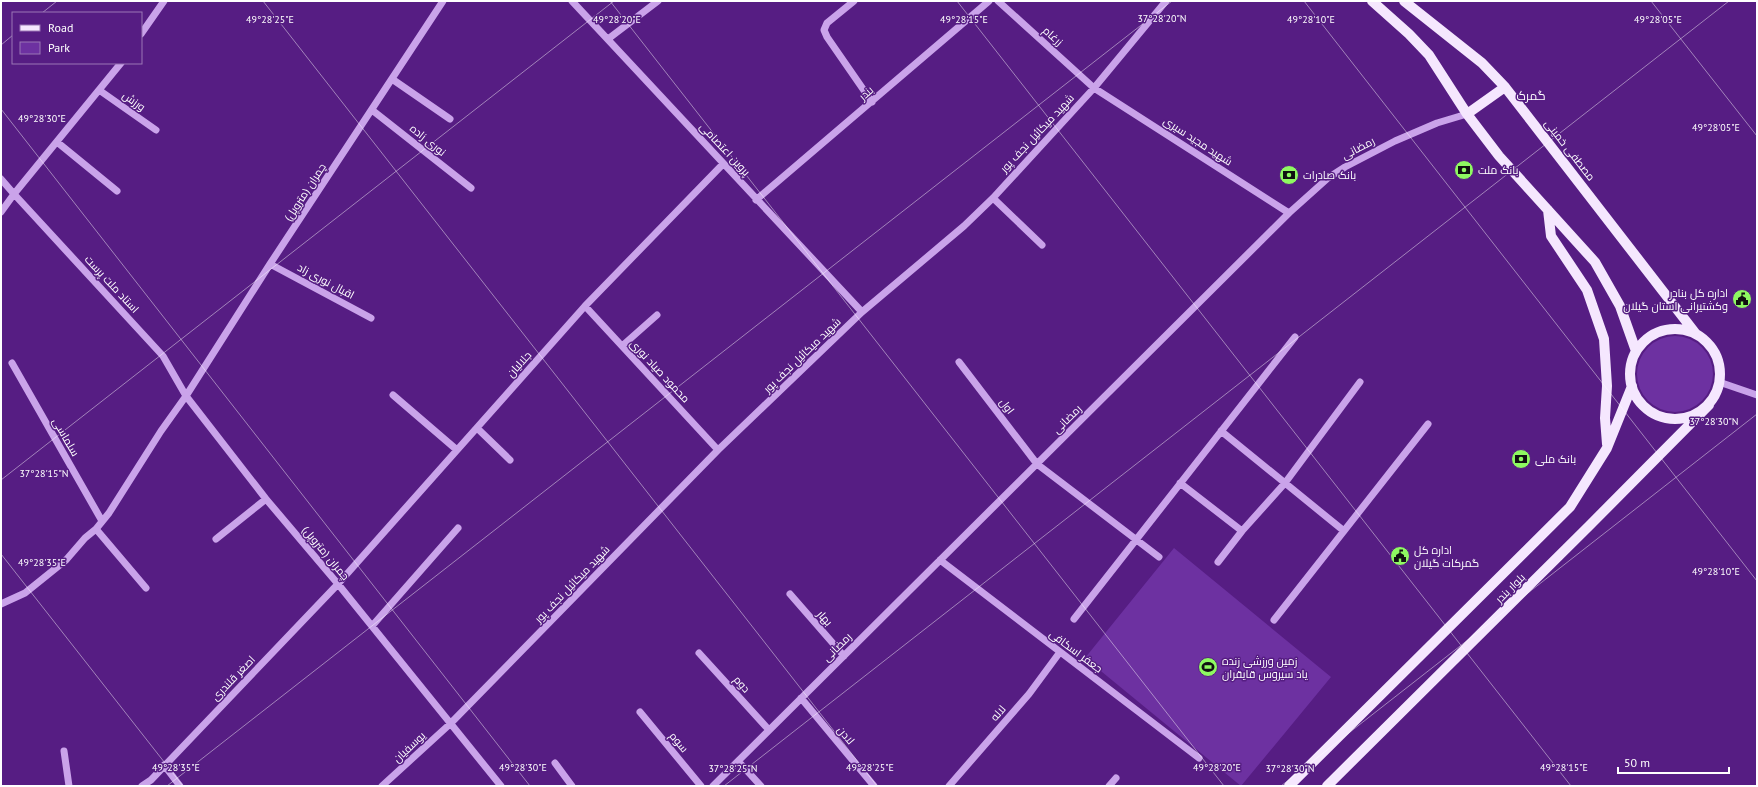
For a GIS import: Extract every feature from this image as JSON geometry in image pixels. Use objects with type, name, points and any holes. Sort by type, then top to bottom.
[{"type":"main road","points":[[1372,1],[1409,34],[1429,55],[1468,114],[1499,156],[1595,262],[1620,306],[1636,351]]},
{"type":"main road","name":"مصطفی خمینی","points":[[1404,1],[1482,63],[1505,87],[1696,334]]},
{"type":"main road","points":[[1468,114],[1505,87]]},
{"type":"main road","points":[[1548,210],[1551,236],[1587,290],[1604,339],[1607,386],[1605,418],[1607,448]]},
{"type":"main road","points":[[1674,329],[1686,330],[1696,334],[1709,345],[1718,360],[1720,371],[1716,394],[1709,405],[1690,417],[1678,419],[1666,418],[1654,414],[1644,407],[1636,397],[1632,386],[1630,374],[1636,351],[1643,342],[1653,335],[1663,331],[1674,329]]},
{"type":"main road","name":"بلوار بندر","points":[[1289,786],[1570,507],[1607,448],[1632,386]]},
{"type":"main road","name":"بلوار بندر","points":[[1328,786],[1709,405]]},
{"type":"street","points":[[142,33],[164,1]]},
{"type":"street","name":"چمران (متروپل)","points":[[1,604],[25,593],[66,560],[85,538],[102,522],[444,1]]},
{"type":"street","name":"پروین اعتصامی","points":[[572,1],[862,312]]},
{"type":"street","points":[[608,39],[658,1]]},
{"type":"street","points":[[854,1],[827,23],[824,30],[827,37],[872,102]]},
{"type":"street","name":"بندر","points":[[756,200],[989,1]]},
{"type":"street","name":"زرغام","points":[[998,1],[1094,88]]},
{"type":"street","name":"شهید میکائیل نجف پور","points":[[450,724],[718,450],[862,312],[964,226],[992,198],[1094,88],[1166,1]]},
{"type":"street","points":[[1,212],[120,64]]},
{"type":"street","points":[[392,79],[450,119]]},
{"type":"street","name":"شهید مجید سیری","points":[[1094,88],[1290,214]]},
{"type":"street","name":"ورزش","points":[[99,90],[156,130]]},
{"type":"street","name":"نوری زاده","points":[[372,110],[470,188]]},
{"type":"street","name":"رمضانی","points":[[713,786],[1037,464],[1328,178],[1345,167],[1396,141],[1437,123],[1468,114]]},
{"type":"street","points":[[57,142],[117,191]]},
{"type":"street","name":"جلالیان","points":[[338,584],[585,306],[723,164]]},
{"type":"street","name":"استاد ملت پرست","points":[[1,179],[162,356],[186,396]]},
{"type":"street","points":[[992,198],[1042,245]]},
{"type":"street","name":"اقبال نوری زاد","points":[[270,264],[371,318]]},
{"type":"street","name":"محمود صیاد نوری","points":[[585,306],[718,450]]},
{"type":"street","points":[[622,346],[657,315]]},
{"type":"street","points":[[1074,619],[1295,337]]},
{"type":"street","name":"اول","points":[[959,362],[1037,464],[1159,557]]},
{"type":"street","name":"سلماسی","points":[[12,363],[102,522]]},
{"type":"street","points":[[1218,562],[1242,531],[1285,482],[1360,382]]},
{"type":"street","points":[[1719,382],[1757,396]]},
{"type":"street","points":[[393,395],[457,450]]},
{"type":"street","name":"چمران (متروپل)","points":[[186,396],[266,499],[338,584],[500,786]]},
{"type":"street","points":[[1274,620],[1428,424]]},
{"type":"street","points":[[477,428],[510,460]]},
{"type":"street","points":[[1221,431],[1344,531]]},
{"type":"street","points":[[1180,483],[1242,531]]},
{"type":"street","points":[[216,538],[266,499]]},
{"type":"street","points":[[96,528],[146,588]]},
{"type":"street","points":[[372,626],[458,528]]},
{"type":"street","name":"جعفر اسکافی","points":[[940,560],[1199,758]]},
{"type":"street","name":"اصغر قلندری","points":[[142,786],[338,584]]},
{"type":"street","name":"بهار","points":[[790,594],[844,656]]},
{"type":"street","name":"لاله","points":[[949,786],[1029,694],[1060,652]]},
{"type":"street","name":"دوم","points":[[699,653],[769,730]]},
{"type":"street","name":"لادن","points":[[801,698],[874,786]]},
{"type":"street","name":"سوم","points":[[640,712],[701,786]]},
{"type":"street","name":"یوسفیان","points":[[382,786],[450,724]]},
{"type":"street","points":[[64,751],[69,786]]},
{"type":"street","points":[[738,761],[761,786]]},
{"type":"street","points":[[555,763],[572,786]]},
{"type":"street","points":[[164,765],[180,786]]},
{"type":"street","points":[[1110,786],[1116,778]]},
{"type":"green space","points":[[1668,336],[1682,336],[1696,342],[1707,353],[1713,367],[1713,381],[1710,389],[1702,401],[1696,406],[1682,412],[1668,412],[1654,406],[1643,395],[1637,381],[1637,367],[1643,353],[1654,342]]},
{"type":"green space","name":"زمین ورزشی زنده یاد سیروس قایقران","points":[[1174,548],[1331,677],[1241,786],[1085,658]]},
{"type":"place","name":"بانک ملت","points":[[1464,170]]},
{"type":"place","name":"بانک صادرات","points":[[1289,175]]},
{"type":"place","name":"اداره کل بنادر وکشتیرانی استان گیلان","points":[[1742,299]]},
{"type":"place","name":"بانک ملی","points":[[1521,459]]},
{"type":"place","name":"اداره کل گمرکات گیلان","points":[[1400,556]]},
{"type":"place","name":"زمین ورزشی زنده یاد سیروس قایقران","points":[[1208,667]]},
{"type":"district","name":"گمرک","points":[[1531,95]]}]
